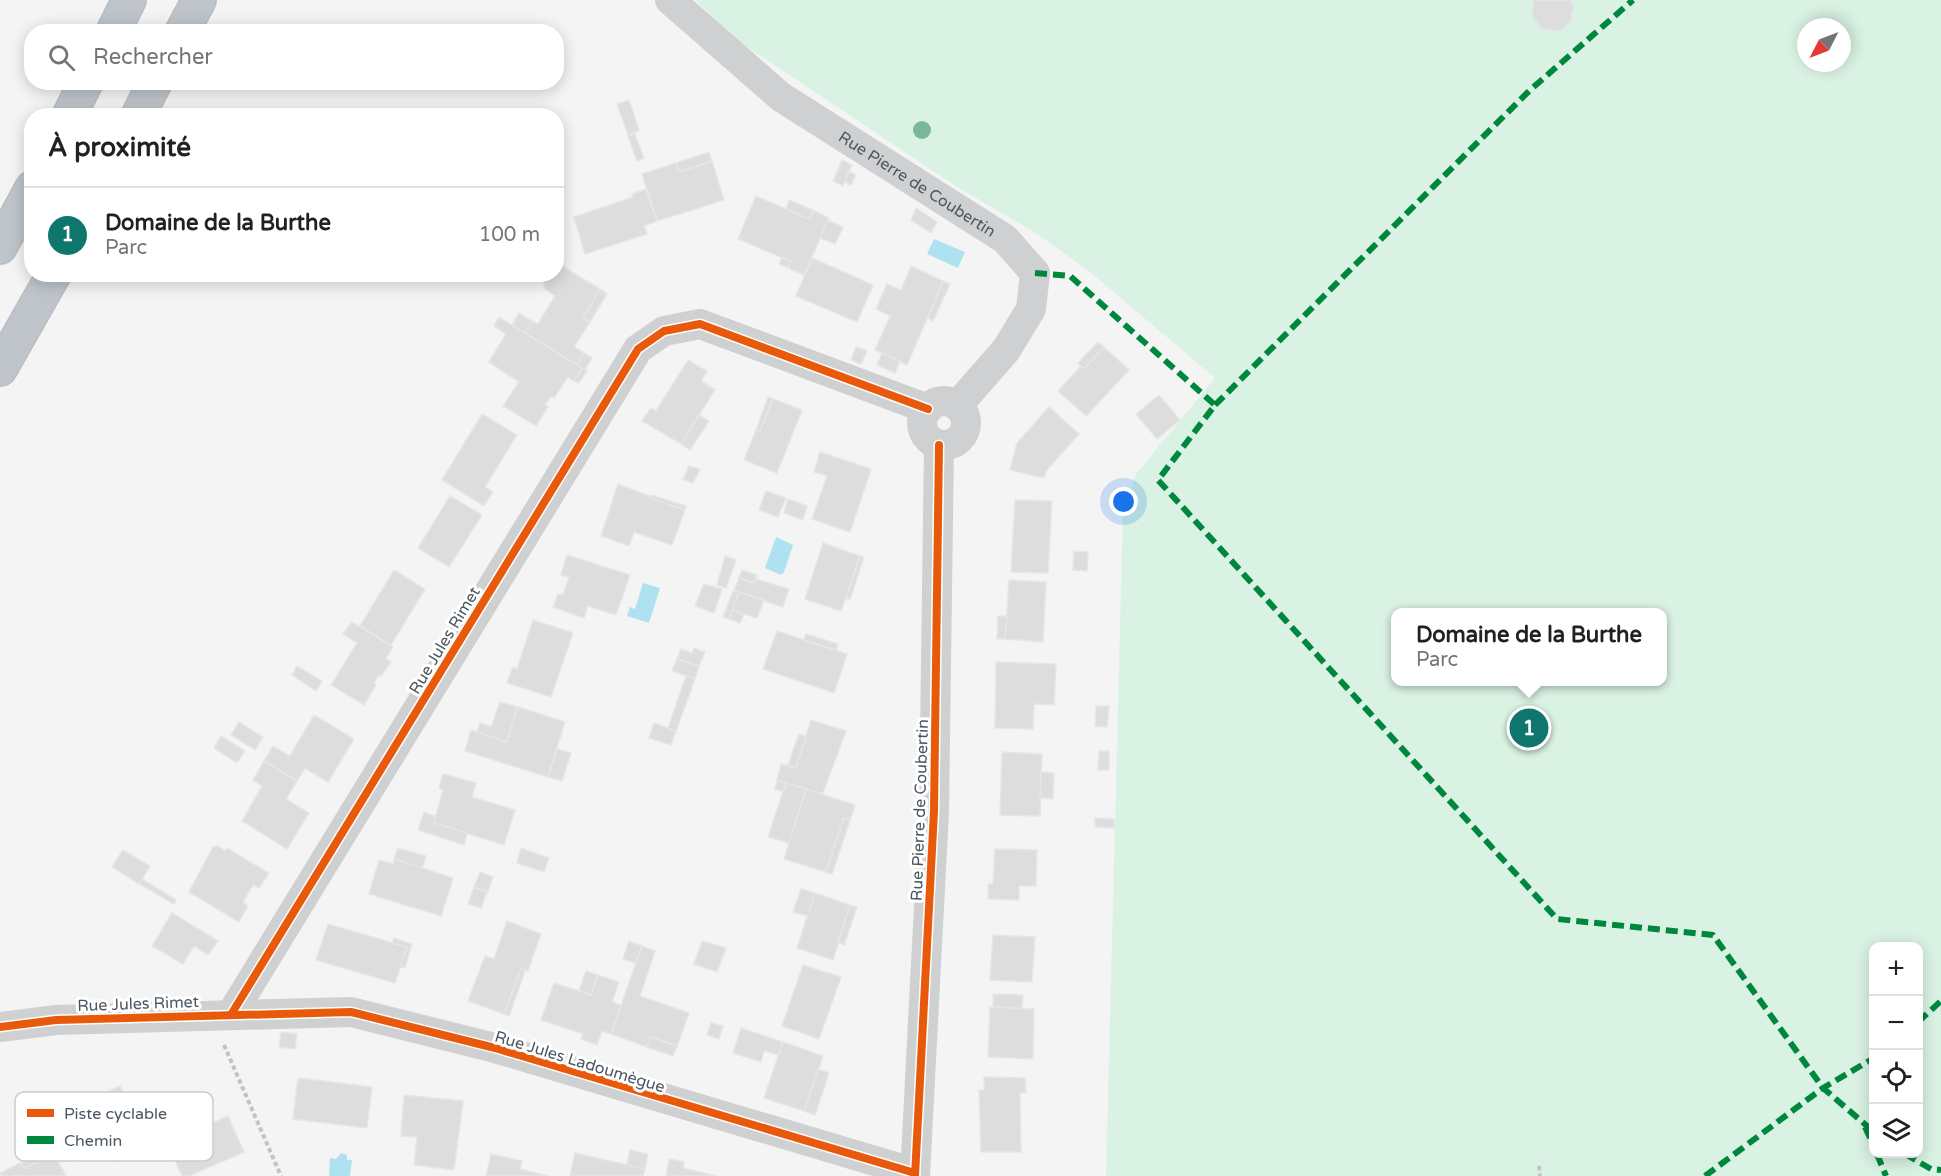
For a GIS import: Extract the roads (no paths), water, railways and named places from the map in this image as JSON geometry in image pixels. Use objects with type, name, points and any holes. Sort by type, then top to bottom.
[{"type":"highway","points":[[117,24],[129,0]]},
{"type":"highway","points":[[186,24],[199,0]]},
{"type":"highway","points":[[73,108],[82,90]]},
{"type":"highway","points":[[142,108],[151,90]]},
{"type":"highway","points":[[0,247],[24,203]]},
{"type":"highway","points":[[0,369],[49,282]]},
{"type":"street","name":"Rue Pierre de Coubertin","points":[[670,0],[781,97],[1005,239],[1035,273],[1031,309],[1006,350],[957,406]]},
{"type":"street","name":"Rue Jules Rimet","points":[[0,1027],[56,1020],[221,1014],[638,349],[664,331],[700,324],[928,409]]},
{"type":"street","points":[[942,402],[957,406],[965,418],[964,432],[954,443],[939,445],[932,442],[923,430],[922,422],[928,409],[942,402]]},
{"type":"street","name":"Rue Pierre de Coubertin","points":[[915,1175],[934,811],[939,445]]},
{"type":"street","name":"Rue Jules Ladoumègue","points":[[221,1014],[351,1012],[495,1048],[915,1175]]},
{"type":"water","points":[[934,239],[965,252],[958,268],[927,254]]},
{"type":"water","points":[[776,537],[793,545],[781,575],[765,568]]},
{"type":"water","points":[[643,583],[660,588],[649,623],[627,616],[630,607],[635,609]]},
{"type":"water","points":[[341,1153],[347,1155],[347,1160],[352,1160],[350,1176],[329,1176],[330,1158],[336,1159]]},
{"type":"place","name":"Domaine de la Burthe","points":[[1529,728]]}]
